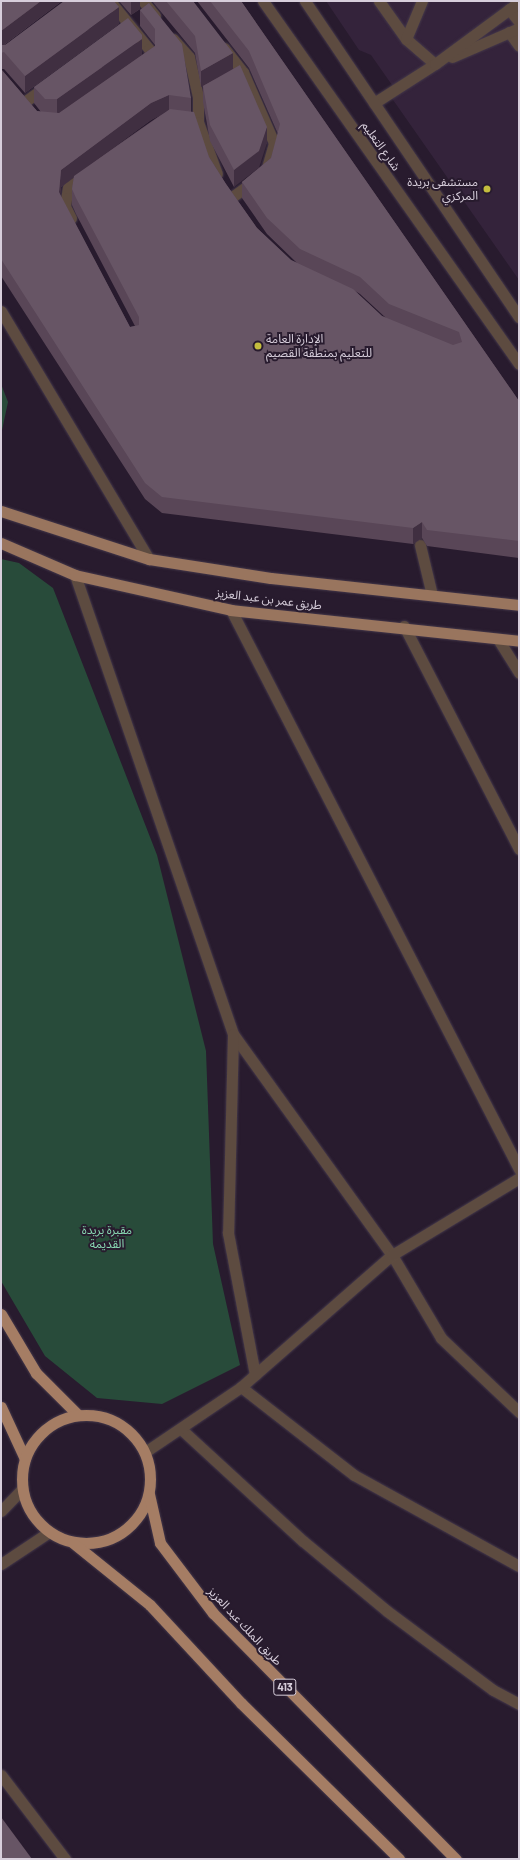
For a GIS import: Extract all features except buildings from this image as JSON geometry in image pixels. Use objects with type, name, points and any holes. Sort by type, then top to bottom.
[{"type":"highway","points":[[1,1314],[36,1373],[78,1415]]},
{"type":"highway","points":[[1,1407],[25,1459]]},
{"type":"highway","points":[[72,1542],[97,1542],[120,1534],[138,1516],[149,1494],[150,1472],[145,1452],[131,1433],[112,1420],[78,1415],[45,1429],[25,1459],[22,1488],[31,1513],[49,1532],[72,1542],[150,1605],[241,1702],[399,1859]]},
{"type":"highway","name":"طريق الملك عبد العزيز","points":[[149,1494],[160,1543],[213,1613],[456,1859]]},
{"type":"main road","name":"طريق عمر بن عبد العزيز","points":[[1,511],[149,559],[271,578],[519,604]]},
{"type":"main road","name":"طريق عمر بن عبد العزيز","points":[[1,543],[75,575],[231,610],[404,626],[519,641]]},
{"type":"street","points":[[110,1],[130,24],[151,54],[136,68]]},
{"type":"street","name":"شارع التعليم","points":[[263,1],[519,364]]},
{"type":"street","name":"شارع التعليم","points":[[305,1],[519,317]]},
{"type":"street","points":[[379,1],[406,39],[435,64]]},
{"type":"street","points":[[406,39],[422,1]]},
{"type":"street","points":[[374,103],[435,64],[519,2]]},
{"type":"street","points":[[118,34],[130,24],[147,5],[189,56],[198,97],[198,122],[215,171],[240,209]]},
{"type":"street","points":[[508,9],[519,22]]},
{"type":"street","points":[[435,64],[514,30],[519,46]]},
{"type":"street","points":[[216,37],[243,72],[274,143],[265,172],[232,197]]},
{"type":"street","points":[[224,83],[243,72]]},
{"type":"street","points":[[23,103],[54,80]]},
{"type":"street","points":[[198,97],[211,90]]},
{"type":"street","points":[[14,92],[32,113]]},
{"type":"street","points":[[184,120],[198,122]]},
{"type":"street","points":[[78,231],[65,206],[68,188],[92,170]]},
{"type":"street","points":[[1,311],[149,559]]},
{"type":"street","points":[[420,545],[432,595]]},
{"type":"street","points":[[75,575],[232,1034],[392,1255],[441,1338],[519,1412]]},
{"type":"street","points":[[231,610],[519,1169]]},
{"type":"street","points":[[404,626],[519,850]]},
{"type":"street","points":[[498,639],[519,673]]},
{"type":"street","points":[[232,1034],[228,1233],[255,1374]]},
{"type":"street","points":[[145,1452],[181,1430],[241,1387],[392,1255],[519,1178]]},
{"type":"street","points":[[241,1387],[354,1476],[519,1566]]},
{"type":"street","points":[[181,1430],[303,1541],[387,1611],[493,1690],[519,1704]]},
{"type":"street","points":[[1,1511],[22,1488]]},
{"type":"street","points":[[1,1564],[49,1532]]},
{"type":"street","points":[[1,1775],[65,1859]]},
{"type":"shaded area","name":"مستشفى بريدة المركزي","points":[[326,1],[519,1],[519,280],[391,97],[392,85],[371,55],[359,50]]},
{"type":"green space","points":[[1,384],[8,402],[1,435]]},
{"type":"green space","name":"مقبرة بريدة القديمة","points":[[1,559],[19,563],[53,588],[157,855],[206,1051],[213,1244],[240,1365],[162,1404],[97,1398],[45,1356],[1,1281]]},
{"type":"place","name":"مستشفى بريدة المركزي","points":[[487,189]]},
{"type":"place","name":"الإدارة العامة للتعليم بمنطقة القصيم","points":[[258,346]]}]
